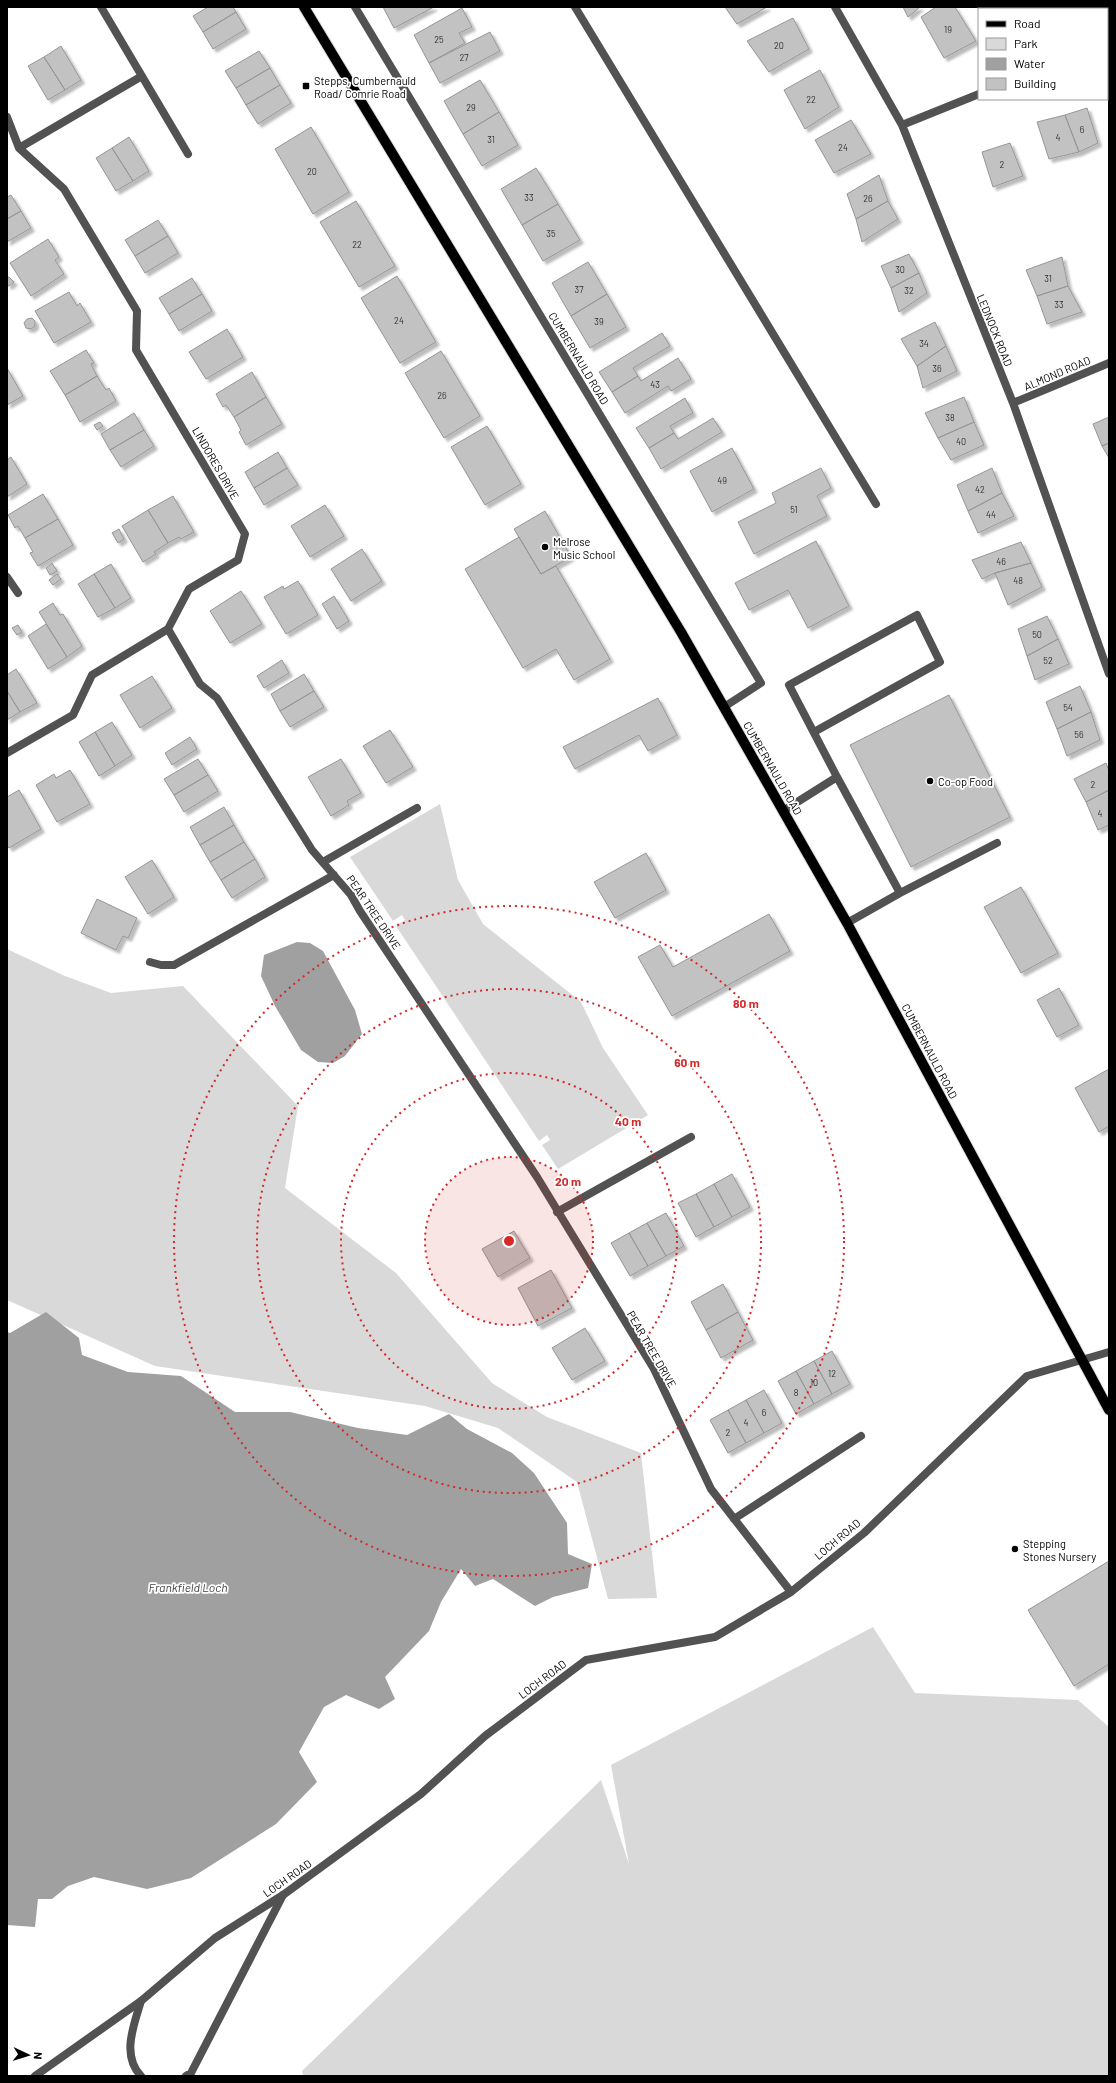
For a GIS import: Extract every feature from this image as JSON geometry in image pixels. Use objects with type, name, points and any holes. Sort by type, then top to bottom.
[{"type":"main road","name":"CUMBERNAULD ROAD","points":[[304,7],[556,422],[784,811],[847,923],[1109,1410]]},
{"type":"street","points":[[101,7],[188,154]]},
{"type":"street","name":"CUMBERNAULD ROAD","points":[[354,7],[761,683],[724,707]]},
{"type":"street","points":[[575,7],[876,504]]},
{"type":"street","name":"LEDNOCK ROAD","points":[[835,7],[902,125],[1013,403],[1109,674]]},
{"type":"street","points":[[19,148],[142,76]]},
{"type":"street","points":[[902,125],[978,94]]},
{"type":"street","name":"LINDORES DRIVE","points":[[7,117],[19,148],[64,189],[138,311],[136,350],[244,534],[238,560],[189,589],[168,629]]},
{"type":"street","name":"ALMOND ROAD","points":[[1013,403],[1109,363]]},
{"type":"street","points":[[7,577],[18,593]]},
{"type":"street","points":[[814,732],[940,662],[916,615],[790,685],[814,732],[837,777],[900,893]]},
{"type":"street","points":[[7,753],[73,715],[92,675],[168,629]]},
{"type":"street","name":"PEAR TREE DRIVE","points":[[168,629],[200,684],[217,698],[312,850],[351,895],[360,911],[538,1176],[558,1212],[654,1369],[711,1489],[791,1592]]},
{"type":"street","points":[[784,811],[837,777]]},
{"type":"street","points":[[323,862],[417,808]]},
{"type":"street","points":[[847,923],[900,893],[997,843]]},
{"type":"street","points":[[150,962],[161,965],[174,965],[334,875]]},
{"type":"street","points":[[558,1212],[691,1137]]},
{"type":"street","name":"LOCH ROAD","points":[[35,2076],[141,2001],[215,1938],[283,1895],[421,1794],[485,1736],[586,1660],[715,1637],[791,1592],[864,1533],[908,1488],[1027,1376],[1109,1352]]},
{"type":"street","points":[[734,1519],[861,1436]]},
{"type":"street","points":[[186,2076],[191,2073],[283,1895]]},
{"type":"street","points":[[141,2001],[129,2042],[135,2069],[141,2076]]},
{"type":"green space","points":[[440,804],[458,880],[483,924],[581,1002],[603,1048],[648,1115],[558,1169],[542,1145],[550,1140],[547,1135],[539,1141],[396,926],[405,920],[402,915],[393,921],[350,857]]},
{"type":"green space","points":[[7,949],[65,976],[111,993],[183,986],[298,1106],[285,1188],[396,1273],[492,1383],[547,1417],[641,1453],[657,1598],[608,1599],[577,1482],[498,1428],[425,1406],[155,1366],[7,1300]]},
{"type":"green space","points":[[873,1627],[915,1693],[1078,1700],[1109,1727],[1109,2076],[303,2076],[302,2071],[601,1780],[629,1864],[611,1765]]},
{"type":"water","points":[[297,942],[310,943],[323,951],[355,1010],[362,1034],[345,1056],[333,1063],[318,1062],[301,1050],[275,1006],[261,976],[264,955]]},
{"type":"water","name":"Frankfield Loch","points":[[46,1312],[79,1338],[82,1355],[128,1372],[181,1376],[235,1412],[290,1412],[358,1428],[407,1435],[449,1414],[467,1429],[512,1453],[534,1473],[567,1523],[568,1554],[592,1564],[588,1588],[553,1597],[535,1606],[493,1579],[475,1586],[461,1569],[441,1602],[429,1631],[385,1677],[395,1699],[379,1709],[346,1695],[324,1707],[299,1752],[317,1782],[276,1824],[191,1878],[147,1889],[94,1877],[68,1886],[52,1899],[38,1899],[35,1927],[7,1925],[7,1332],[10,1333]]},
{"type":"building","points":[[208,7],[233,7],[236,12],[203,32],[193,16]]},
{"type":"building","points":[[383,7],[434,7],[394,28]]},
{"type":"building","points":[[725,7],[767,7],[737,24]]},
{"type":"building","points":[[903,7],[920,7],[908,17]]},
{"type":"building","points":[[936,7],[955,7],[976,41],[944,58],[921,17]]},
{"type":"building","points":[[1009,7],[1042,8],[1010,8]]},
{"type":"building","points":[[462,8],[472,27],[459,33],[465,43],[429,63],[414,35]]},
{"type":"building","points":[[236,12],[246,29],[213,49],[203,32]]},
{"type":"building","points":[[793,18],[809,49],[769,72],[747,41]]},
{"type":"building","points":[[490,32],[500,51],[440,83],[429,63]]},
{"type":"building","points":[[61,46],[81,80],[65,90],[44,57]]},
{"type":"building","points":[[259,51],[270,68],[236,88],[225,71]]},
{"type":"building","points":[[44,57],[65,90],[48,100],[28,66]]},
{"type":"building","points":[[270,68],[280,85],[246,105],[236,88]]},
{"type":"building","points":[[820,70],[839,107],[805,129],[784,90]]},
{"type":"building","points":[[480,80],[499,112],[463,134],[444,101]]},
{"type":"building","points":[[280,85],[291,103],[258,124],[246,105]]},
{"type":"building","points":[[1087,108],[1098,143],[1079,152],[1065,115]]},
{"type":"building","points":[[499,112],[518,145],[482,166],[463,134]]},
{"type":"building","points":[[1065,115],[1079,152],[1049,159],[1037,122]]},
{"type":"building","points":[[851,120],[871,154],[834,173],[815,140]]},
{"type":"building","points":[[311,127],[349,192],[313,214],[275,149]]},
{"type":"building","points":[[129,137],[149,171],[133,181],[112,148]]},
{"type":"building","points":[[1010,143],[1023,176],[993,187],[982,152]]},
{"type":"building","points":[[112,148],[133,181],[116,191],[96,158]]},
{"type":"building","points":[[536,168],[558,204],[522,225],[501,189]]},
{"type":"building","points":[[879,175],[888,201],[856,219],[847,194]]},
{"type":"building","points":[[11,195],[21,211],[7,219],[7,197]]},
{"type":"building","points":[[356,201],[395,266],[359,287],[320,222]]},
{"type":"building","points":[[888,201],[898,219],[862,242],[856,219]]},
{"type":"building","points":[[558,204],[580,240],[543,261],[522,225]]},
{"type":"building","points":[[21,211],[31,228],[7,242],[7,219]]},
{"type":"building","points":[[158,220],[168,236],[135,256],[125,240]]},
{"type":"building","points":[[168,236],[178,253],[145,273],[135,256]]},
{"type":"building","points":[[48,239],[59,257],[55,260],[64,274],[31,296],[10,263]]},
{"type":"building","points":[[909,254],[919,273],[891,288],[881,266]]},
{"type":"building","points":[[1062,257],[1068,286],[1037,296],[1026,270]]},
{"type":"building","points":[[588,262],[607,294],[571,316],[552,283]]},
{"type":"building","points":[[919,273],[927,293],[899,312],[891,288]]},
{"type":"building","points":[[397,276],[436,342],[400,363],[361,298]]},
{"type":"building","points":[[9,277],[14,282],[9,286],[7,285],[7,278]]},
{"type":"building","points":[[192,278],[202,294],[169,314],[159,298]]},
{"type":"building","points":[[1068,286],[1082,312],[1047,324],[1037,296]]},
{"type":"building","points":[[69,292],[77,306],[80,303],[91,322],[54,343],[35,311]]},
{"type":"building","points":[[202,294],[212,311],[179,331],[169,314]]},
{"type":"building","points":[[607,294],[626,327],[590,348],[571,316]]},
{"type":"building","points":[[32,318],[35,321],[35,326],[31,329],[26,328],[24,323],[27,319]]},
{"type":"building","points":[[935,322],[946,346],[917,366],[901,339]]},
{"type":"building","points":[[227,329],[243,357],[206,379],[189,352]]},
{"type":"building","points":[[662,333],[670,346],[633,368],[638,376],[612,392],[599,372]]},
{"type":"building","points":[[946,346],[957,371],[923,388],[917,366]]},
{"type":"building","points":[[86,350],[94,363],[91,364],[97,376],[65,395],[50,371]]},
{"type":"building","points":[[441,351],[480,416],[444,438],[405,373]]},
{"type":"building","points":[[678,358],[691,379],[671,391],[668,386],[625,413],[612,392],[638,376],[641,381]]},
{"type":"building","points":[[7,368],[23,396],[7,405]]},
{"type":"building","points":[[252,372],[266,397],[234,417],[226,405],[223,407],[216,394]]},
{"type":"building","points":[[97,376],[106,390],[109,388],[116,401],[80,422],[65,395]]},
{"type":"building","points":[[266,397],[282,424],[246,445],[239,432],[241,430],[234,417]]},
{"type":"building","points":[[964,397],[974,422],[938,438],[925,413]]},
{"type":"building","points":[[685,398],[693,413],[670,426],[674,433],[649,448],[636,428]]},
{"type":"building","points":[[134,413],[144,430],[110,450],[101,434]]},
{"type":"building","points":[[1109,417],[1109,443],[1102,446],[1093,424]]},
{"type":"building","points":[[713,418],[722,432],[661,469],[649,448],[674,433],[678,439]]},
{"type":"building","points":[[100,422],[103,426],[97,430],[94,425]]},
{"type":"building","points":[[974,422],[984,445],[951,460],[938,438]]},
{"type":"building","points":[[487,426],[521,484],[485,505],[451,447]]},
{"type":"building","points":[[144,430],[154,446],[121,467],[110,450]]},
{"type":"building","points":[[1109,443],[1109,458],[1102,446]]},
{"type":"building","points":[[732,448],[754,489],[712,512],[690,471]]},
{"type":"building","points":[[278,452],[287,468],[254,488],[245,472]]},
{"type":"building","points":[[11,457],[27,484],[7,497],[7,460]]},
{"type":"building","points":[[287,468],[298,485],[264,505],[254,488]]},
{"type":"building","points":[[821,468],[831,488],[817,496],[827,516],[754,554],[738,522],[776,503],[772,493]]},
{"type":"building","points":[[992,468],[1002,493],[968,511],[957,485]]},
{"type":"building","points":[[1002,493],[1014,516],[978,533],[968,511]]},
{"type":"building","points":[[43,494],[58,519],[25,538],[18,526],[15,528],[8,515]]},
{"type":"building","points":[[173,496],[194,532],[181,539],[179,537],[168,543],[148,510]]},
{"type":"building","points":[[325,505],[344,536],[310,557],[291,526]]},
{"type":"building","points":[[148,510],[168,543],[154,552],[156,554],[143,562],[122,526]]},
{"type":"building","name":"Melrose Music School","points":[[545,511],[571,557],[541,574],[514,529]]},
{"type":"building","points":[[58,519],[73,545],[38,566],[30,553],[33,552],[25,538]]},
{"type":"building","points":[[119,529],[124,539],[118,543],[112,533]]},
{"type":"building","points":[[519,537],[541,574],[556,566],[610,659],[574,680],[556,649],[523,668],[465,569]]},
{"type":"building","points":[[816,541],[849,606],[808,628],[788,590],[749,610],[735,583]]},
{"type":"building","points":[[1021,542],[1031,563],[995,573],[982,579],[972,560]]},
{"type":"building","points":[[362,549],[382,581],[351,601],[331,569]]},
{"type":"building","points":[[52,563],[57,571],[50,575],[46,568]]},
{"type":"building","points":[[1031,563],[1042,587],[1008,605],[995,573]]},
{"type":"building","points":[[111,564],[131,598],[115,608],[94,574]]},
{"type":"building","points":[[57,574],[61,579],[53,585],[49,580]]},
{"type":"building","points":[[94,574],[115,608],[98,617],[78,584]]},
{"type":"building","points":[[298,581],[318,615],[286,634],[264,597],[283,586],[284,589]]},
{"type":"building","points":[[241,591],[262,624],[230,643],[210,611]]},
{"type":"building","points":[[334,596],[349,621],[337,629],[322,604]]},
{"type":"building","points":[[53,603],[60,615],[63,614],[82,646],[67,657],[39,612]]},
{"type":"building","points":[[1047,616],[1058,639],[1027,656],[1018,629]]},
{"type":"building","points":[[46,624],[67,657],[48,669],[28,636]]},
{"type":"building","points":[[18,625],[22,632],[17,635],[12,628]]},
{"type":"building","points":[[1058,639],[1069,664],[1035,680],[1027,656]]},
{"type":"building","points":[[282,660],[289,673],[264,688],[257,676]]},
{"type":"building","points":[[16,669],[37,703],[20,712],[7,691],[7,675]]},
{"type":"building","points":[[304,674],[314,691],[280,711],[271,694]]},
{"type":"building","points":[[152,676],[172,708],[140,728],[120,695]]},
{"type":"building","points":[[1080,686],[1091,712],[1057,729],[1046,702]]},
{"type":"building","points":[[7,691],[20,712],[7,720]]},
{"type":"building","points":[[314,691],[324,707],[290,727],[280,711]]},
{"type":"building","name":"Co-op Food","points":[[949,695],[1010,817],[911,867],[850,745]]},
{"type":"building","points":[[658,698],[677,735],[648,751],[639,735],[575,769],[563,747]]},
{"type":"building","points":[[1091,712],[1100,740],[1067,756],[1057,729]]},
{"type":"building","points":[[112,722],[132,755],[115,766],[95,732]]},
{"type":"building","points":[[390,730],[413,767],[386,783],[363,746]]},
{"type":"building","points":[[95,732],[115,766],[99,776],[79,742]]},
{"type":"building","points":[[190,737],[197,749],[172,765],[165,753]]},
{"type":"building","points":[[198,759],[208,775],[174,795],[164,779]]},
{"type":"building","points":[[341,759],[361,793],[347,801],[349,805],[331,816],[308,777]]},
{"type":"building","points":[[1106,763],[1109,771],[1109,790],[1086,802],[1074,779]]},
{"type":"building","points":[[70,770],[90,804],[57,822],[36,785],[54,774],[56,778]]},
{"type":"building","points":[[208,775],[218,791],[184,812],[174,795]]},
{"type":"building","points":[[19,790],[41,829],[9,848],[7,845],[7,797]]},
{"type":"building","points":[[1109,790],[1109,825],[1098,830],[1086,802]]},
{"type":"building","points":[[224,807],[234,825],[200,845],[190,827]]},
{"type":"building","points":[[234,825],[244,842],[210,862],[200,845]]},
{"type":"building","points":[[244,842],[255,859],[221,880],[210,862]]},
{"type":"building","points":[[646,853],[666,890],[615,918],[594,882]]},
{"type":"building","points":[[255,859],[265,877],[232,898],[221,880]]},
{"type":"building","points":[[152,860],[174,897],[148,914],[125,877]]},
{"type":"building","points":[[1021,887],[1058,953],[1021,973],[984,907]]},
{"type":"building","points":[[97,899],[137,918],[128,938],[123,936],[116,950],[81,933]]},
{"type":"building","points":[[769,914],[790,951],[672,1016],[638,957],[660,945],[673,967]]},
{"type":"building","points":[[1059,988],[1079,1025],[1057,1037],[1037,1000]]},
{"type":"building","points":[[1109,1069],[1109,1126],[1099,1132],[1075,1088]]},
{"type":"building","points":[[732,1174],[750,1207],[732,1217],[714,1184]]},
{"type":"building","points":[[714,1184],[732,1217],[714,1227],[696,1194]]},
{"type":"building","points":[[696,1194],[714,1227],[696,1237],[678,1203]]},
{"type":"building","points":[[666,1213],[684,1246],[666,1256],[647,1223]]},
{"type":"building","points":[[647,1223],[666,1256],[648,1266],[629,1233]]},
{"type":"building","points":[[514,1231],[530,1258],[498,1277],[482,1249]]},
{"type":"building","points":[[629,1233],[648,1266],[630,1276],[611,1243]]},
{"type":"building","points":[[551,1270],[572,1308],[538,1326],[518,1288]]},
{"type":"building","points":[[723,1284],[738,1312],[706,1330],[691,1302]]},
{"type":"building","points":[[738,1312],[753,1340],[721,1358],[706,1330]]},
{"type":"building","points":[[585,1328],[605,1361],[572,1380],[552,1348]]},
{"type":"building","points":[[832,1351],[850,1384],[832,1394],[814,1361]]},
{"type":"building","points":[[814,1361],[832,1394],[814,1404],[796,1371]]},
{"type":"building","points":[[796,1371],[814,1404],[796,1414],[778,1381]]},
{"type":"building","points":[[764,1390],[782,1423],[764,1433],[746,1400]]},
{"type":"building","points":[[746,1400],[764,1433],[746,1443],[728,1410]]},
{"type":"building","points":[[728,1410],[746,1443],[728,1453],[710,1420]]},
{"type":"building","points":[[1109,1561],[1109,1664],[1074,1686],[1028,1610]]},
{"type":"place","name":"Stepps, Cumbernauld Road/ Comrie Road","points":[[306,86]]},
{"type":"place","name":"Melrose Music School","points":[[545,547]]},
{"type":"place","name":"Co-op Food","points":[[930,781]]},
{"type":"place","name":"Stepping Stones Nursery","points":[[1015,1549]]}]
